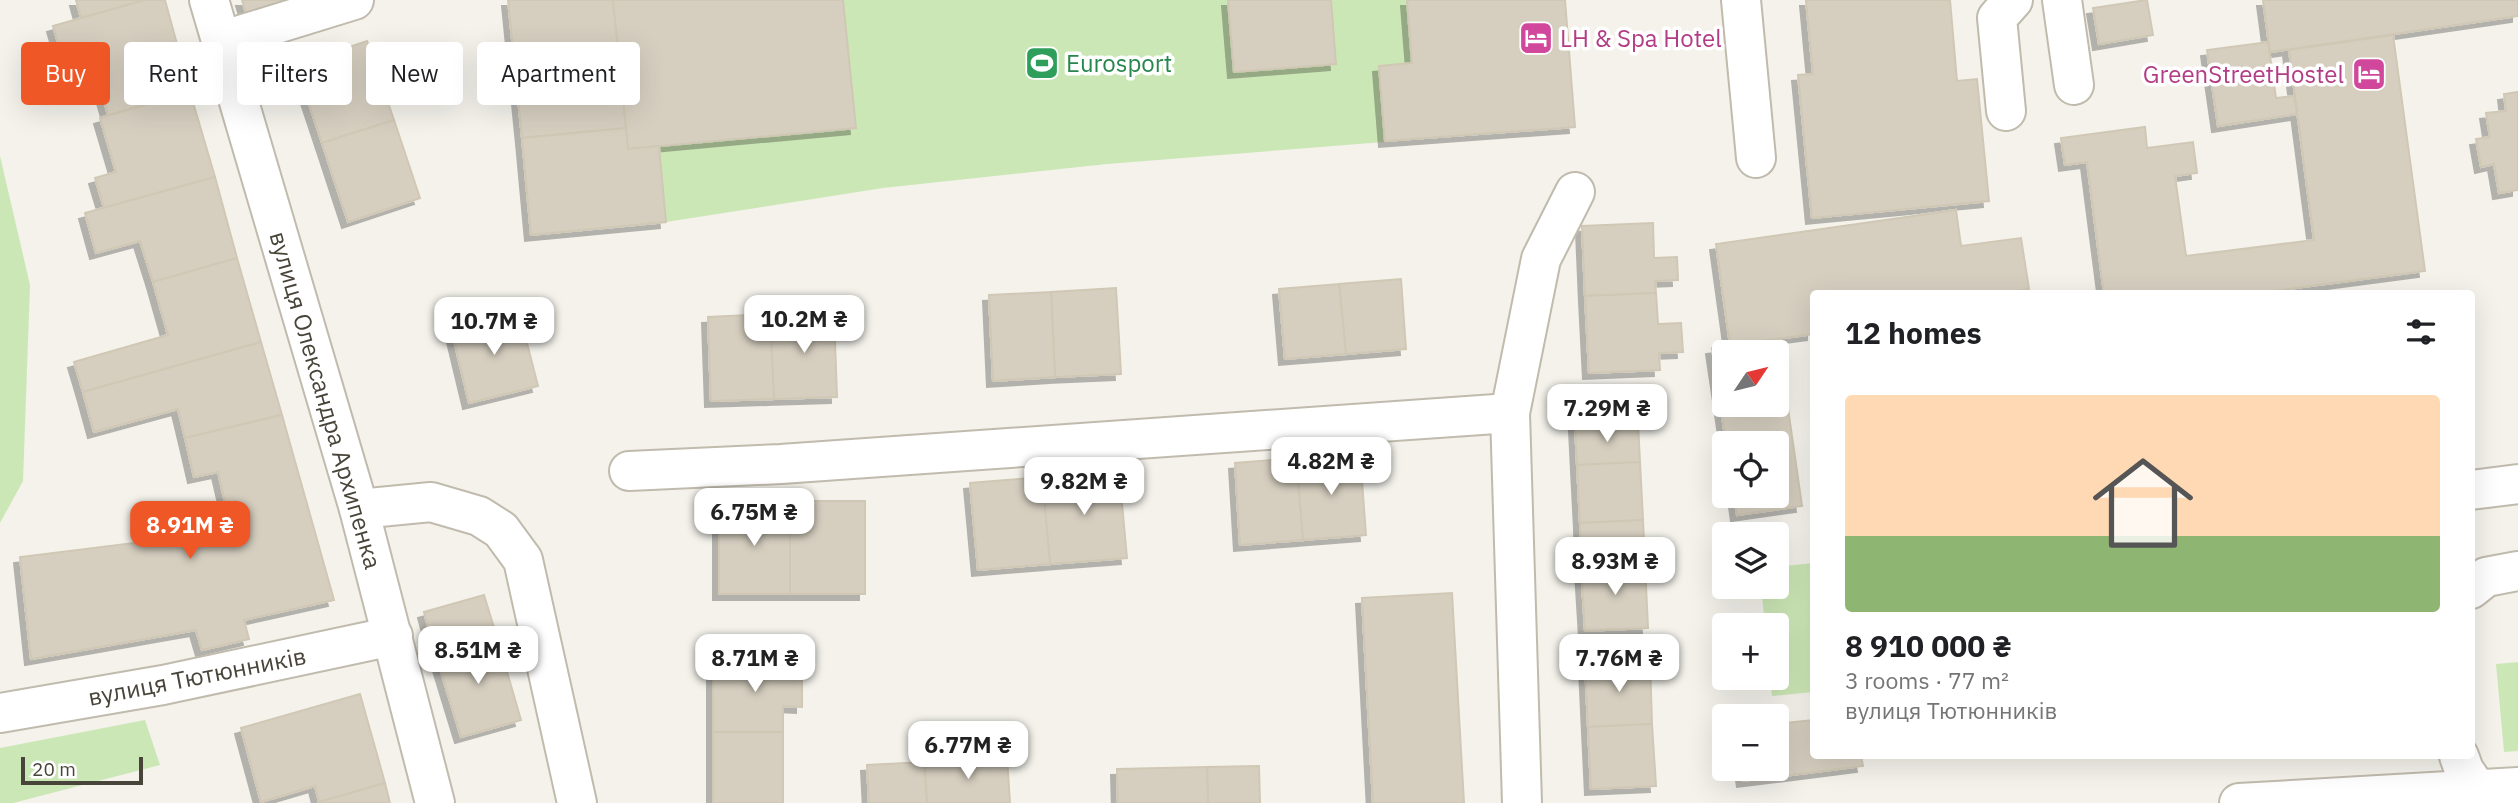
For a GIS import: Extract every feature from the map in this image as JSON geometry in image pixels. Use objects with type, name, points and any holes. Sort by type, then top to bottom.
[{"type":"street","name":"вулиця Олександра Архипенка","points":[[209,0],[359,509],[435,803]]},
{"type":"street","points":[[221,41],[354,0]]},
{"type":"street","points":[[1741,0],[1756,159]]},
{"type":"street","points":[[2006,111],[1997,18],[2013,0]]},
{"type":"street","points":[[2062,0],[2074,85]]},
{"type":"street","points":[[1522,803],[1510,413],[1541,259],[1575,192]]},
{"type":"street","points":[[629,471],[795,463],[1510,413]]},
{"type":"street","points":[[2475,489],[2518,484]]},
{"type":"street","points":[[359,509],[431,502],[479,516],[501,530],[523,560],[577,803]]},
{"type":"street","points":[[2475,586],[2486,577],[2518,571]]},
{"type":"street","name":"вулиця Тютюнників","points":[[0,713],[163,685],[393,636]]},
{"type":"street","points":[[2460,759],[2463,770],[2477,789]]},
{"type":"street","points":[[2239,803],[2518,787]]},
{"type":"green space","name":"Eurosport","points":[[508,0],[1565,0],[1575,127],[1107,164],[883,188],[666,222],[531,235],[518,105],[640,105],[640,42],[512,42]]},
{"type":"green space","points":[[0,156],[30,285],[23,481],[0,523]]},
{"type":"green space","points":[[1810,563],[1810,692],[1772,696],[1771,690],[1789,690],[1789,613],[1764,613],[1762,599],[1789,599],[1789,566]]},
{"type":"green space","points":[[2518,662],[2518,751],[2504,752],[2496,664]]},
{"type":"green space","points":[[145,720],[160,765],[13,803],[0,803],[0,748]]},
{"type":"building","points":[[76,0],[145,0],[81,18]]},
{"type":"building","points":[[145,0],[165,0],[176,42],[124,42],[124,105],[144,105],[108,115],[105,105],[110,105],[110,42],[58,42],[53,26]]},
{"type":"building","points":[[242,0],[293,0],[246,13]]},
{"type":"building","points":[[508,0],[613,0],[617,42],[512,42]]},
{"type":"building","points":[[613,0],[843,0],[856,128],[628,149],[624,105],[640,105],[640,42],[617,42]]},
{"type":"building","points":[[1228,0],[1331,0],[1336,64],[1234,72]]},
{"type":"building","points":[[1407,0],[1565,0],[1575,127],[1385,141],[1379,66],[1412,63]]},
{"type":"building","points":[[1806,0],[1950,0],[1957,81],[1977,79],[1989,201],[1812,218],[1798,75],[1813,74]]},
{"type":"building","points":[[2147,0],[2153,35],[2099,44],[2093,8]]},
{"type":"building","points":[[2263,0],[2518,0],[2518,16],[2270,52]]},
{"type":"building","points":[[2393,35],[2425,271],[2280,290],[2103,290],[2087,162],[2065,165],[2061,138],[2145,127],[2147,148],[2193,142],[2197,173],[2175,176],[2186,256],[2314,240],[2289,50]]},
{"type":"building","points":[[367,42],[366,105],[389,105],[394,120],[322,143],[309,105],[352,105],[352,46]]},
{"type":"building","points":[[2268,42],[2276,98],[2294,96],[2297,114],[2218,126],[2207,50]]},
{"type":"building","points":[[2518,92],[2518,190],[2499,193],[2494,164],[2481,167],[2476,139],[2490,137],[2486,113],[2506,111],[2504,94]]},
{"type":"building","points":[[145,105],[194,105],[215,177],[104,208],[95,178],[116,172],[100,118]]},
{"type":"building","points":[[519,105],[624,105],[626,128],[522,138]]},
{"type":"building","points":[[394,120],[420,198],[348,222],[322,143]]},
{"type":"building","points":[[626,128],[628,149],[659,146],[666,222],[531,235],[522,138]]},
{"type":"building","points":[[215,177],[237,258],[153,282],[140,241],[96,253],[85,213]]},
{"type":"building","points":[[1956,210],[1961,246],[2021,238],[2029,289],[1810,290],[1810,334],[1768,340],[1729,340],[1716,244]]},
{"type":"building","points":[[1653,223],[1654,258],[1677,257],[1678,280],[1655,281],[1656,293],[1585,296],[1582,226]]},
{"type":"building","points":[[237,258],[261,342],[83,392],[74,362],[168,335],[153,282]]},
{"type":"building","points":[[1401,279],[1406,349],[1346,354],[1339,284]]},
{"type":"building","points":[[1339,284],[1346,354],[1285,359],[1279,289]]},
{"type":"building","points":[[1116,288],[1121,374],[1055,377],[1051,292]]},
{"type":"building","points":[[1051,292],[1055,377],[993,381],[989,295]]},
{"type":"building","points":[[1656,293],[1658,324],[1681,323],[1683,352],[1659,353],[1660,370],[1589,373],[1585,296]]},
{"type":"building","points":[[519,312],[538,386],[469,403],[451,328]]},
{"type":"building","points":[[834,312],[837,397],[774,399],[770,314]]},
{"type":"building","points":[[770,314],[774,399],[711,401],[708,317]]},
{"type":"building","points":[[261,342],[282,415],[185,438],[178,409],[94,432],[83,392]]},
{"type":"building","points":[[282,415],[334,600],[244,620],[249,639],[202,650],[196,630],[31,659],[20,557],[214,533],[215,542],[242,534],[237,513],[228,515],[218,472],[194,477],[185,438]]},
{"type":"building","points":[[1789,416],[1802,506],[1789,508],[1789,431],[1724,431],[1722,417]]},
{"type":"building","points":[[1638,422],[1640,462],[1577,465],[1575,425]]},
{"type":"building","points":[[1360,454],[1366,535],[1303,540],[1296,458]]},
{"type":"building","points":[[1296,458],[1303,540],[1240,545],[1235,463]]},
{"type":"building","points":[[1640,462],[1643,520],[1580,523],[1577,465]]},
{"type":"building","points":[[1119,471],[1127,558],[1050,564],[1042,477]]},
{"type":"building","points":[[1042,477],[1050,564],[978,570],[970,483]]},
{"type":"building","points":[[719,501],[790,501],[790,594],[719,594]]},
{"type":"building","points":[[790,501],[865,501],[865,594],[790,594]]},
{"type":"building","points":[[1736,508],[1788,508],[1737,515]]},
{"type":"building","points":[[1643,520],[1645,564],[1581,567],[1580,523]]},
{"type":"building","points":[[1645,564],[1648,628],[1585,631],[1581,567]]},
{"type":"building","points":[[1452,593],[1464,803],[1373,803],[1362,598]]},
{"type":"building","points":[[484,595],[496,634],[435,652],[424,612]]},
{"type":"building","points":[[496,634],[521,720],[461,737],[435,652]]},
{"type":"building","points":[[713,660],[802,660],[802,707],[783,706],[783,732],[713,732]]},
{"type":"building","points":[[1650,661],[1652,724],[1588,727],[1585,664]]},
{"type":"building","points":[[360,694],[385,783],[319,802],[315,786],[261,802],[241,728]]},
{"type":"building","points":[[1810,720],[1810,759],[1862,759],[1863,766],[1789,775],[1789,723]]},
{"type":"building","points":[[1652,724],[1656,786],[1591,789],[1588,727]]},
{"type":"building","points":[[713,732],[783,732],[783,803],[713,803]]},
{"type":"building","points":[[1007,757],[1010,803],[927,803],[924,762]]},
{"type":"building","points":[[924,762],[927,803],[869,803],[867,765]]},
{"type":"building","points":[[1259,766],[1260,803],[1208,803],[1207,767]]},
{"type":"building","points":[[1207,767],[1208,803],[1118,803],[1117,769]]},
{"type":"building","points":[[385,783],[390,803],[319,802]]},
{"type":"place","name":"LH & Spa Hotel","points":[[1536,38]]},
{"type":"place","name":"Eurosport","points":[[1042,63]]},
{"type":"place","name":"GreenStreetHostel","points":[[2369,74]]}]
